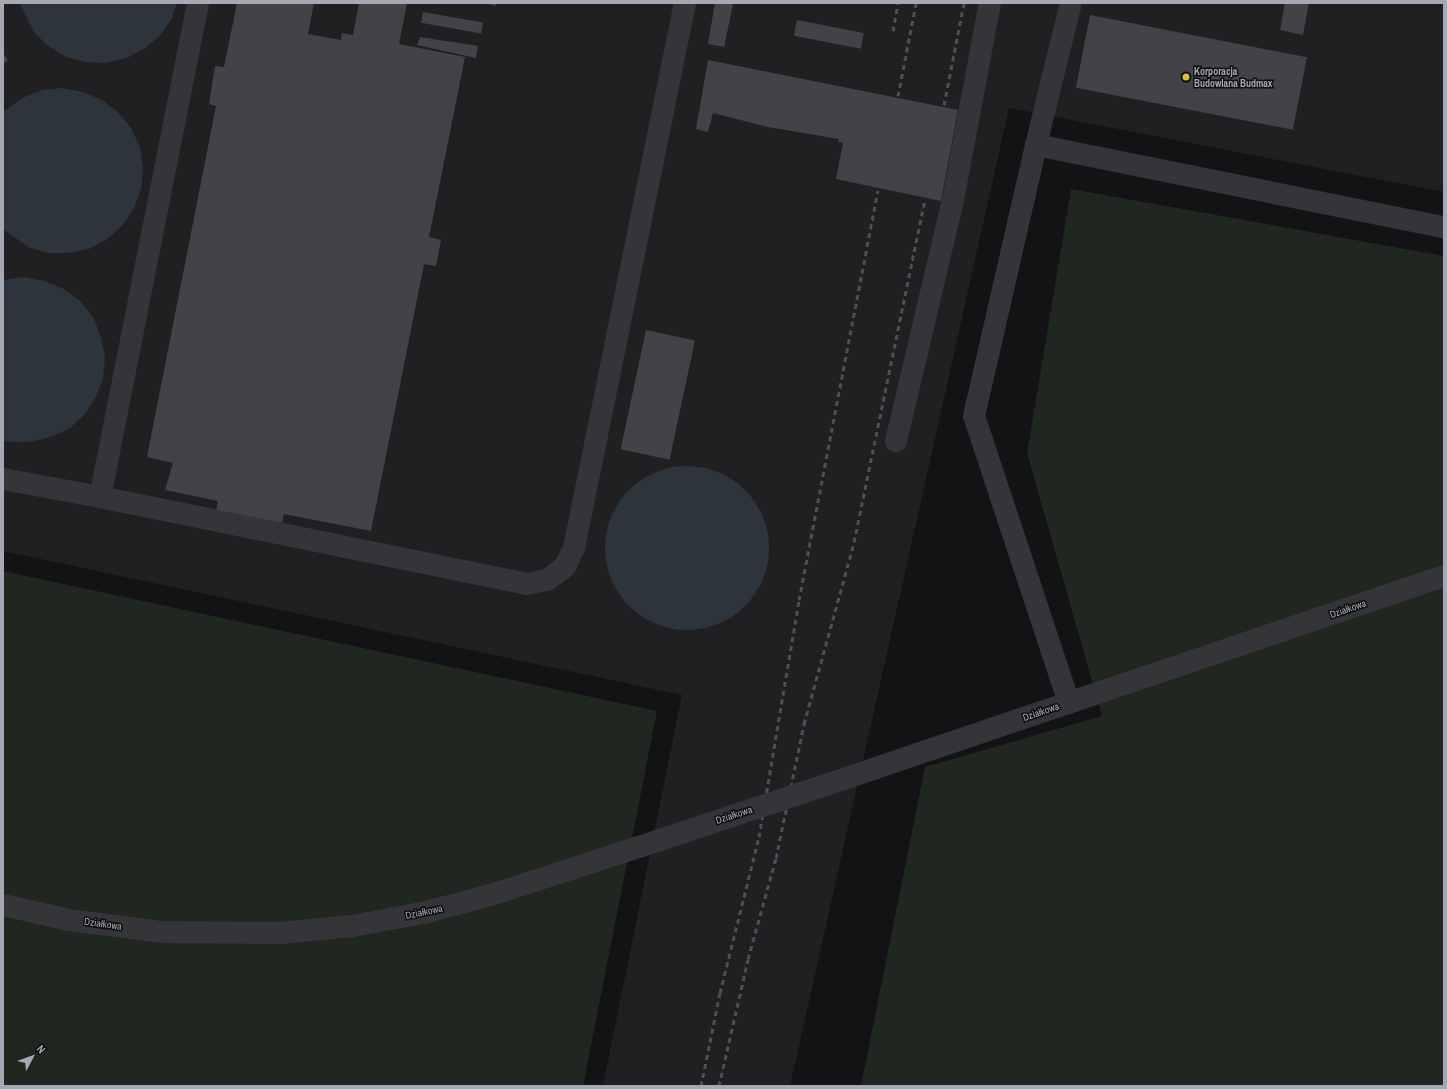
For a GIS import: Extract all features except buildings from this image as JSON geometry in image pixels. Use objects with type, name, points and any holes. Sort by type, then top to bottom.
[{"type":"street","points":[[100,497],[198,3]]},
{"type":"street","points":[[3,479],[100,497],[526,584],[547,580],[565,567],[574,548],[685,3]]},
{"type":"street","points":[[896,441],[953,200],[990,3]]},
{"type":"street","points":[[1069,703],[974,416],[1036,144],[1071,3]]},
{"type":"street","points":[[1036,144],[1444,227]]},
{"type":"street","name":"Działkowa","points":[[3,905],[69,920],[162,932],[280,933],[353,926],[427,912],[494,894],[639,847],[1444,576]]},
{"type":"shaded area","points":[[3,3],[1444,3],[1444,192],[1009,108],[790,1086],[603,1086],[682,695],[3,551]]},
{"type":"shaded area","points":[[20,3],[177,3],[172,18],[161,35],[145,48],[127,58],[107,63],[86,62],[66,57],[48,46],[33,31]]},
{"type":"shaded area","points":[[62,88],[83,92],[102,100],[118,112],[131,128],[140,147],[143,168],[141,189],[134,208],[123,225],[107,239],[89,249],[69,253],[48,253],[28,247],[3,229],[3,112],[22,98],[42,90]]},
{"type":"shaded area","points":[[1071,189],[1444,256],[1444,1086],[861,1086],[925,767],[1102,716],[1027,453]]},
{"type":"shaded area","points":[[24,277],[45,281],[64,289],[80,301],[93,317],[101,337],[105,357],[103,378],[96,397],[85,414],[70,428],[51,437],[31,442],[10,442],[3,440],[3,280]]},
{"type":"shaded area","points":[[679,466],[695,466],[711,469],[726,476],[739,484],[751,496],[766,524],[769,548],[768,564],[763,579],[751,600],[739,612],[711,627],[695,630],[679,630],[663,627],[648,620],[635,612],[623,600],[608,572],[605,556],[605,540],[608,524],[615,509],[623,496],[635,484],[663,469]]},
{"type":"shaded area","points":[[3,571],[657,711],[583,1086],[3,1086]]},
{"type":"railway","points":[[893,31],[898,3]]},
{"type":"railway","points":[[898,96],[916,3]]},
{"type":"railway","points":[[944,105],[964,3]]},
{"type":"railway","points":[[701,1086],[720,993],[759,837],[799,600],[878,191]]},
{"type":"railway","points":[[719,1086],[748,959],[776,858],[804,724],[854,542],[925,200]]},
{"type":"place","name":"Korporacja Budowlana Budmax","points":[[1186,77]]}]
